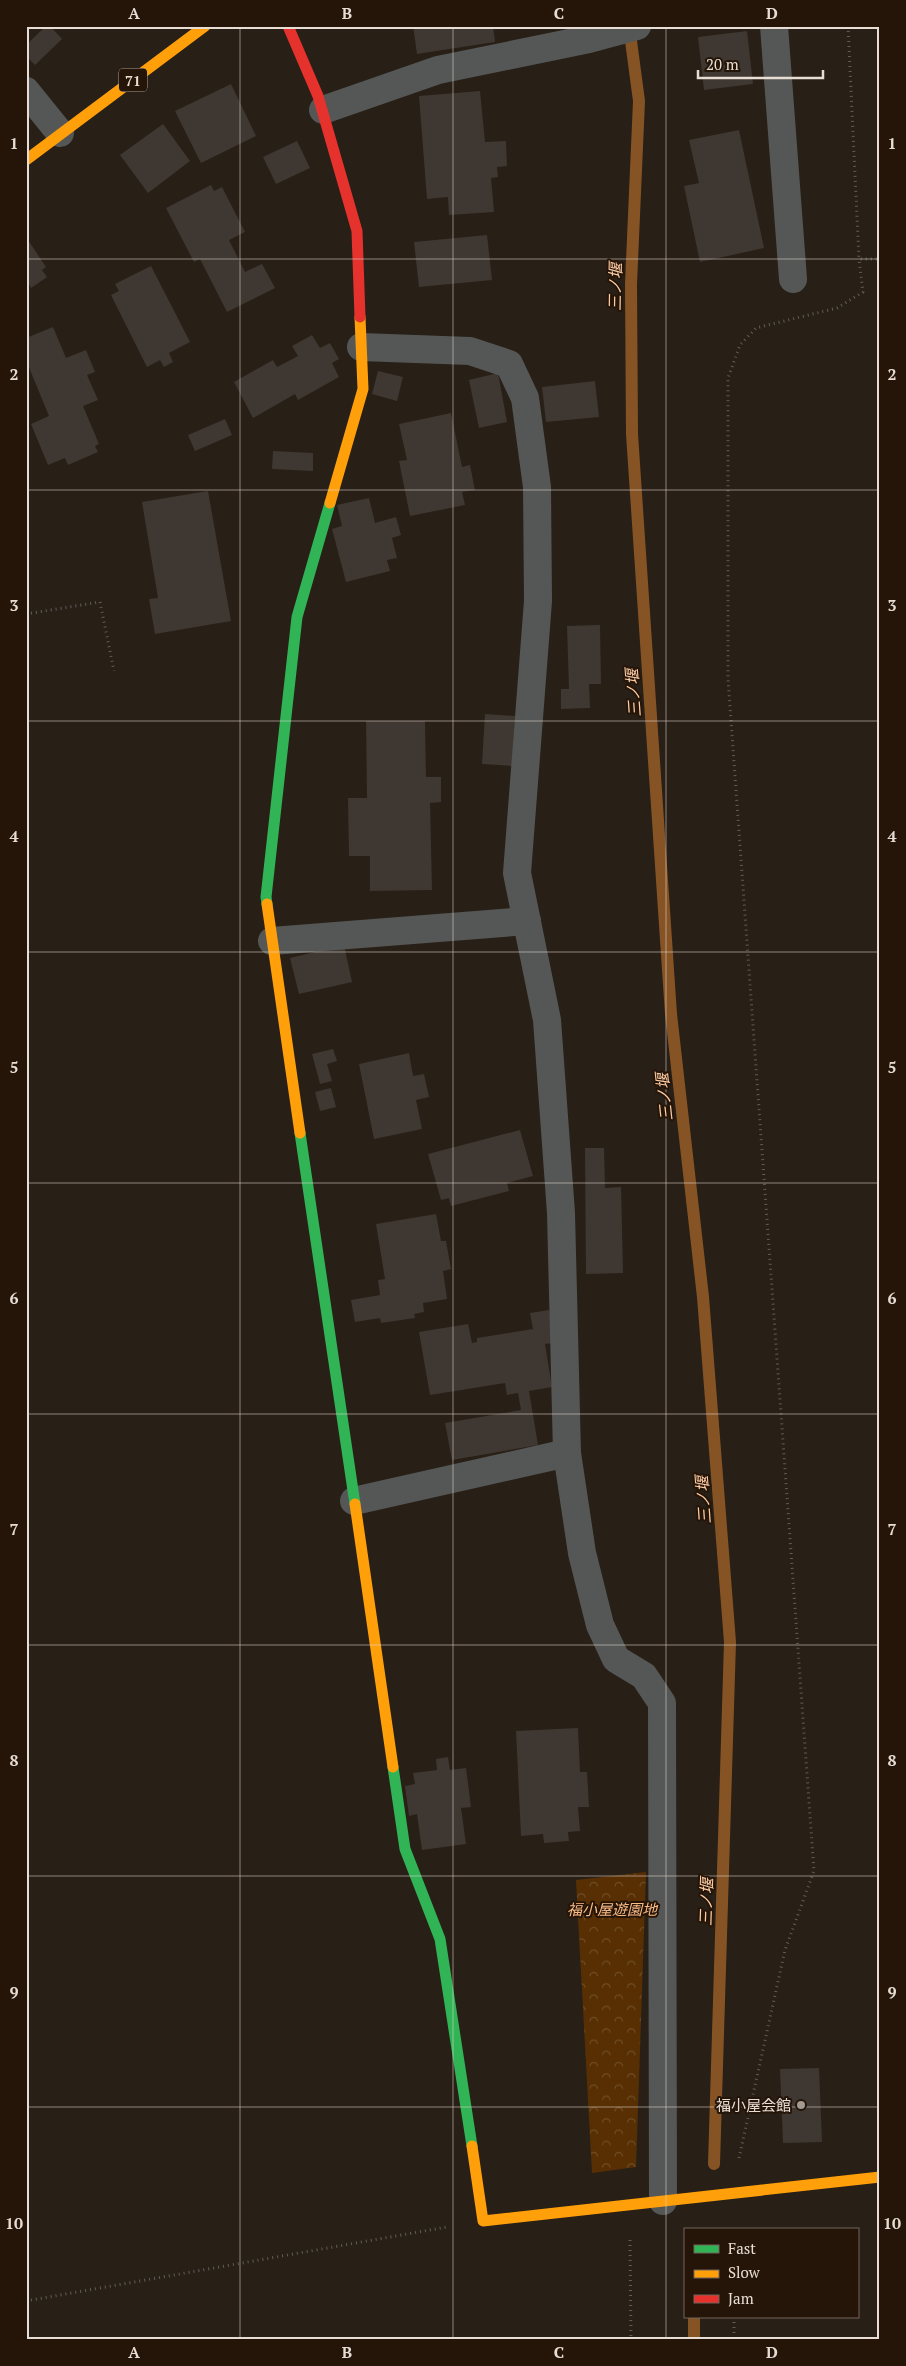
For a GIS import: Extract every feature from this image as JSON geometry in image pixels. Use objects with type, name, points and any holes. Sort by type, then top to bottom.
[{"type":"street","name":"71","points":[[26,160],[205,26]]},
{"type":"street","points":[[288,26],[322,110],[357,231],[364,389],[297,617],[266,897],[405,1849],[440,1938],[483,2221],[880,2176]]},
{"type":"street","points":[[322,110],[438,70],[588,39],[637,26]]},
{"type":"street","points":[[774,26],[793,279]]},
{"type":"street","points":[[26,91],[60,133]]},
{"type":"street","points":[[362,347],[470,351],[509,364],[525,398],[537,487],[538,601],[517,872],[547,1020],[561,1213],[567,1453],[582,1553],[600,1625],[616,1659],[644,1676],[662,1703],[663,2201]]},
{"type":"street","points":[[272,941],[527,921]]},
{"type":"street","points":[[354,1501],[567,1453]]},
{"type":"path","points":[[731,2193],[785,1950],[814,1871],[728,679],[728,378],[740,345],[756,328],[837,308],[863,292],[859,259],[848,26]]},
{"type":"path","points":[[859,259],[880,258]]},
{"type":"path","points":[[26,614],[100,602],[114,672]]},
{"type":"path","points":[[629,2205],[631,2340]]},
{"type":"path","points":[[26,2300],[483,2221]]},
{"type":"path","points":[[734,2318],[734,2340]]},
{"type":"green space","name":"福小屋遊園地","points":[[646,1872],[636,2167],[592,2173],[576,1880]]},
{"type":"building","points":[[46,26],[50,26],[62,39],[35,65],[26,56],[26,45]]},
{"type":"building","points":[[413,26],[493,26],[495,42],[417,54]]},
{"type":"building","points":[[747,31],[753,84],[704,90],[698,37]]},
{"type":"building","points":[[231,84],[256,136],[201,163],[175,111]]},
{"type":"building","points":[[480,91],[485,142],[506,141],[507,166],[497,167],[498,177],[491,178],[494,212],[449,215],[448,197],[427,199],[419,96]]},
{"type":"building","points":[[163,124],[190,161],[148,193],[120,155]]},
{"type":"building","points":[[739,130],[764,248],[700,262],[684,186],[699,183],[689,140]]},
{"type":"building","points":[[297,141],[310,168],[276,184],[263,157]]},
{"type":"building","points":[[211,185],[214,191],[222,187],[245,232],[229,240],[245,272],[262,264],[275,288],[227,312],[200,259],[194,262],[166,208]]},
{"type":"building","points":[[487,235],[492,280],[419,287],[414,242]]},
{"type":"building","points":[[26,237],[46,267],[42,270],[47,277],[31,288],[28,282],[26,283]]},
{"type":"building","points":[[151,266],[190,342],[169,353],[173,362],[164,367],[160,360],[147,367],[111,295],[119,291],[115,284]]},
{"type":"building","points":[[53,327],[66,358],[86,350],[95,372],[87,375],[98,400],[83,406],[99,444],[95,446],[98,452],[68,465],[65,458],[48,465],[31,424],[49,416],[26,360],[26,338]]},
{"type":"building","points":[[312,335],[320,348],[330,343],[339,359],[332,363],[339,377],[298,400],[295,394],[253,418],[234,382],[273,360],[277,367],[298,356],[292,346]]},
{"type":"building","points":[[378,371],[403,377],[397,401],[372,394]]},
{"type":"building","points":[[498,373],[507,422],[479,428],[469,380]]},
{"type":"building","points":[[595,381],[599,417],[546,422],[542,387]]},
{"type":"building","points":[[451,413],[462,467],[470,465],[475,490],[462,492],[465,505],[410,516],[399,461],[407,460],[399,424]]},
{"type":"building","points":[[225,419],[232,435],[195,451],[188,435]]},
{"type":"building","points":[[273,451],[313,453],[313,471],[272,469]]},
{"type":"building","points":[[208,491],[231,621],[155,634],[149,599],[158,598],[142,502]]},
{"type":"building","points":[[369,498],[375,523],[396,517],[401,535],[392,538],[397,558],[387,560],[390,571],[346,582],[332,529],[342,526],[337,505]]},
{"type":"building","points":[[600,625],[601,684],[589,684],[590,708],[561,709],[561,689],[569,689],[567,626]]},
{"type":"building","points":[[485,714],[515,716],[512,766],[482,764]]},
{"type":"building","points":[[366,721],[425,721],[426,777],[441,777],[441,802],[430,803],[432,890],[370,891],[370,856],[349,856],[348,798],[367,798]]},
{"type":"building","points":[[344,945],[352,982],[299,994],[290,958]]},
{"type":"building","points":[[333,1049],[337,1061],[327,1064],[332,1081],[320,1084],[312,1054]]},
{"type":"building","points":[[409,1053],[413,1076],[424,1074],[429,1097],[416,1100],[422,1129],[374,1139],[359,1064]]},
{"type":"building","points":[[331,1088],[336,1107],[320,1111],[315,1092]]},
{"type":"building","points":[[520,1130],[533,1176],[507,1183],[509,1191],[451,1206],[449,1198],[441,1200],[428,1154]]},
{"type":"building","points":[[585,1148],[604,1148],[605,1188],[621,1187],[623,1273],[586,1274]]},
{"type":"building","points":[[436,1214],[441,1241],[446,1241],[451,1269],[443,1271],[447,1299],[423,1303],[424,1312],[414,1314],[415,1318],[381,1323],[380,1318],[355,1322],[351,1300],[380,1295],[378,1280],[385,1279],[376,1224]]},
{"type":"building","points":[[549,1310],[555,1343],[545,1344],[552,1387],[529,1391],[538,1445],[452,1460],[445,1423],[521,1410],[518,1393],[507,1395],[505,1383],[430,1395],[419,1332],[468,1324],[472,1343],[477,1342],[477,1338],[533,1329],[530,1313]]},
{"type":"building","points":[[578,1728],[580,1772],[587,1772],[589,1807],[578,1807],[580,1831],[568,1832],[569,1841],[544,1843],[543,1834],[521,1836],[516,1731]]},
{"type":"building","points":[[448,1757],[450,1770],[466,1768],[471,1807],[461,1808],[466,1844],[422,1850],[417,1814],[409,1816],[405,1786],[415,1784],[413,1773],[437,1770],[436,1759]]},
{"type":"building","name":"福小屋会館","points":[[819,2068],[822,2142],[783,2143],[780,2069]]},
{"type":"waterway","name":"三ノ堰","points":[[629,26],[639,101],[631,284],[632,434],[671,1014],[703,1297],[730,1642],[714,2164]]},
{"type":"waterway","name":"三ノ堰","points":[[694,2318],[694,2340]]},
{"type":"traffic: fast","points":[[267,904],[266,897],[297,617],[330,503]]},
{"type":"traffic: fast","points":[[300,1133],[355,1504]]},
{"type":"traffic: fast","points":[[393,1767],[405,1849],[440,1939],[472,2146]]},
{"type":"traffic: slow","points":[[26,160],[205,26]]},
{"type":"traffic: slow","points":[[330,503],[363,389],[360,317]]},
{"type":"traffic: slow","points":[[267,904],[300,1133]]},
{"type":"traffic: slow","points":[[355,1504],[393,1767]]},
{"type":"traffic: slow","points":[[472,2146],[483,2221],[880,2177]]},
{"type":"traffic: jam","points":[[288,26],[318,96],[357,231],[360,317]]},
{"type":"place","name":"福小屋会館","points":[[801,2105]]}]
